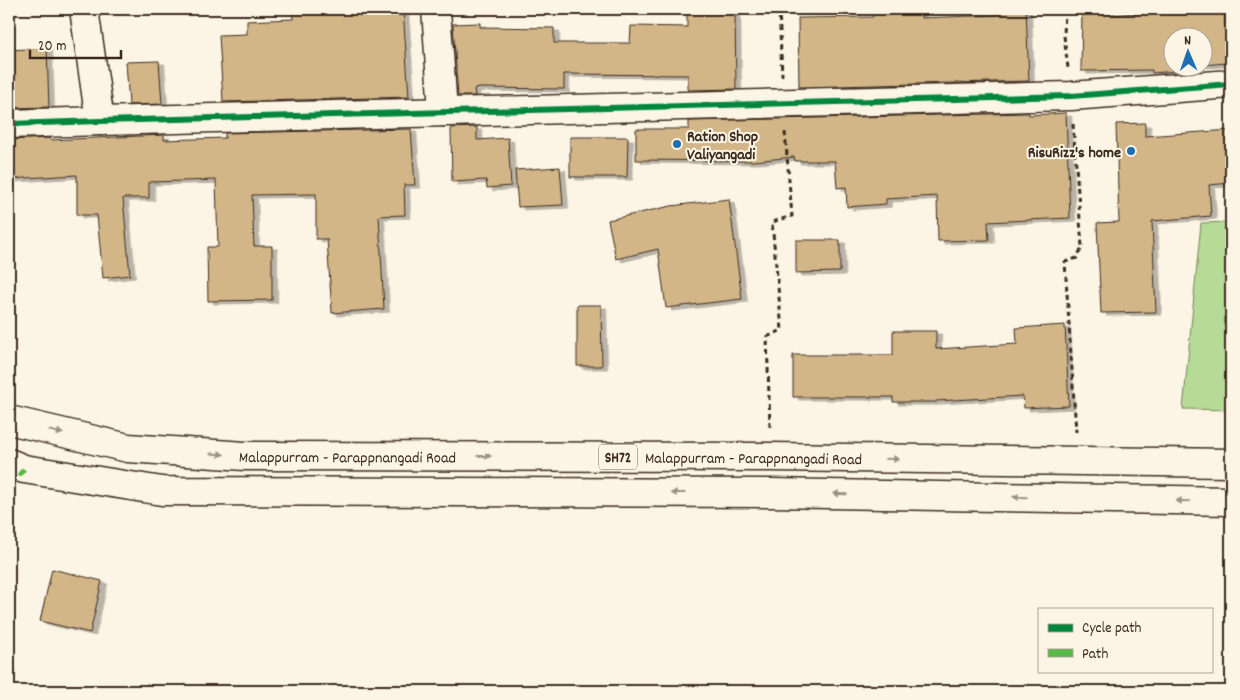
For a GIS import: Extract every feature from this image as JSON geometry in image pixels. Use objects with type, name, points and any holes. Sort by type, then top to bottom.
[{"type":"main road","points":[[84,9],[100,120]]},
{"type":"main road","points":[[436,9],[443,112]]},
{"type":"main road","points":[[9,124],[100,120],[1071,96],[1231,84]]},
{"type":"main road","name":"Malappurram - Parappnangadi Road","points":[[9,420],[128,448],[245,456],[771,457],[1231,463]]},
{"type":"main road","name":"SH72","points":[[9,463],[24,469],[162,491],[762,493],[1231,501]]},
{"type":"path","points":[[771,457],[767,338],[782,330],[772,222],[792,216],[783,103],[779,9]]},
{"type":"path","points":[[1065,9],[1064,36],[1071,96],[1082,247],[1077,258],[1065,262],[1076,415],[1076,461]]},
{"type":"green space","points":[[1231,222],[1231,410],[1183,409],[1201,223]]},
{"type":"building","points":[[292,9],[403,9],[409,97],[223,102],[219,35],[247,34],[247,21],[293,19]]},
{"type":"building","points":[[687,9],[735,9],[736,89],[688,90],[688,75],[564,74],[564,89],[480,88],[474,89],[475,96],[458,96],[453,24],[480,23],[480,27],[554,28],[554,43],[630,43],[631,26],[687,27]]},
{"type":"building","points":[[873,9],[921,9],[921,18],[998,15],[998,9],[1026,9],[1029,81],[799,87],[798,18],[873,17]]},
{"type":"building","points":[[1082,9],[1110,9],[1110,15],[1190,9],[1224,9],[1228,63],[1212,64],[1212,28],[1162,28],[1162,72],[1152,73],[1152,70],[1081,71]]},
{"type":"building","points":[[47,48],[49,107],[9,108],[9,50]]},
{"type":"building","points":[[159,61],[162,104],[129,105],[126,62]]},
{"type":"building","points":[[1029,113],[1029,115],[1066,113],[1070,218],[988,222],[989,240],[938,241],[937,196],[886,199],[886,204],[847,207],[846,187],[837,188],[835,161],[795,161],[794,157],[754,161],[636,160],[636,129],[689,129],[689,121]]},
{"type":"building","points":[[1145,123],[1145,136],[1231,130],[1231,183],[1209,185],[1211,216],[1152,221],[1156,312],[1101,313],[1097,223],[1119,222],[1116,124]]},
{"type":"building","points":[[477,127],[477,140],[508,138],[511,186],[487,188],[486,180],[452,182],[451,128]]},
{"type":"building","points":[[411,129],[415,185],[404,185],[405,215],[379,216],[384,309],[332,313],[327,239],[316,239],[316,194],[252,195],[254,246],[272,246],[272,300],[208,301],[207,247],[218,247],[216,180],[149,182],[149,198],[123,198],[130,275],[103,278],[97,215],[77,215],[77,175],[9,179],[9,140],[164,135],[164,140],[225,138],[225,133]]},
{"type":"building","points":[[570,137],[628,137],[627,177],[570,177]]},
{"type":"building","points":[[560,167],[563,205],[518,207],[515,170]]},
{"type":"building","points":[[729,199],[742,299],[666,308],[658,249],[616,259],[608,220],[671,206]]},
{"type":"building","points":[[796,240],[840,240],[840,272],[796,273]]},
{"type":"building","points":[[577,305],[601,305],[602,366],[577,366]]},
{"type":"building","points":[[1065,325],[1069,406],[1024,408],[1023,396],[936,402],[893,402],[893,397],[793,397],[793,355],[893,355],[893,331],[936,331],[936,349],[1017,344],[1016,328]]},
{"type":"building","points":[[52,569],[102,581],[90,633],[40,621]]},
{"type":"marked path","points":[[9,487],[24,469]]},
{"type":"cycle path","points":[[9,124],[1071,96],[1231,84]]},
{"type":"place","name":"Ration Shop Valiyangadi","points":[[677,144]]},
{"type":"place","name":"RisuRizz's home","points":[[1131,151]]}]
